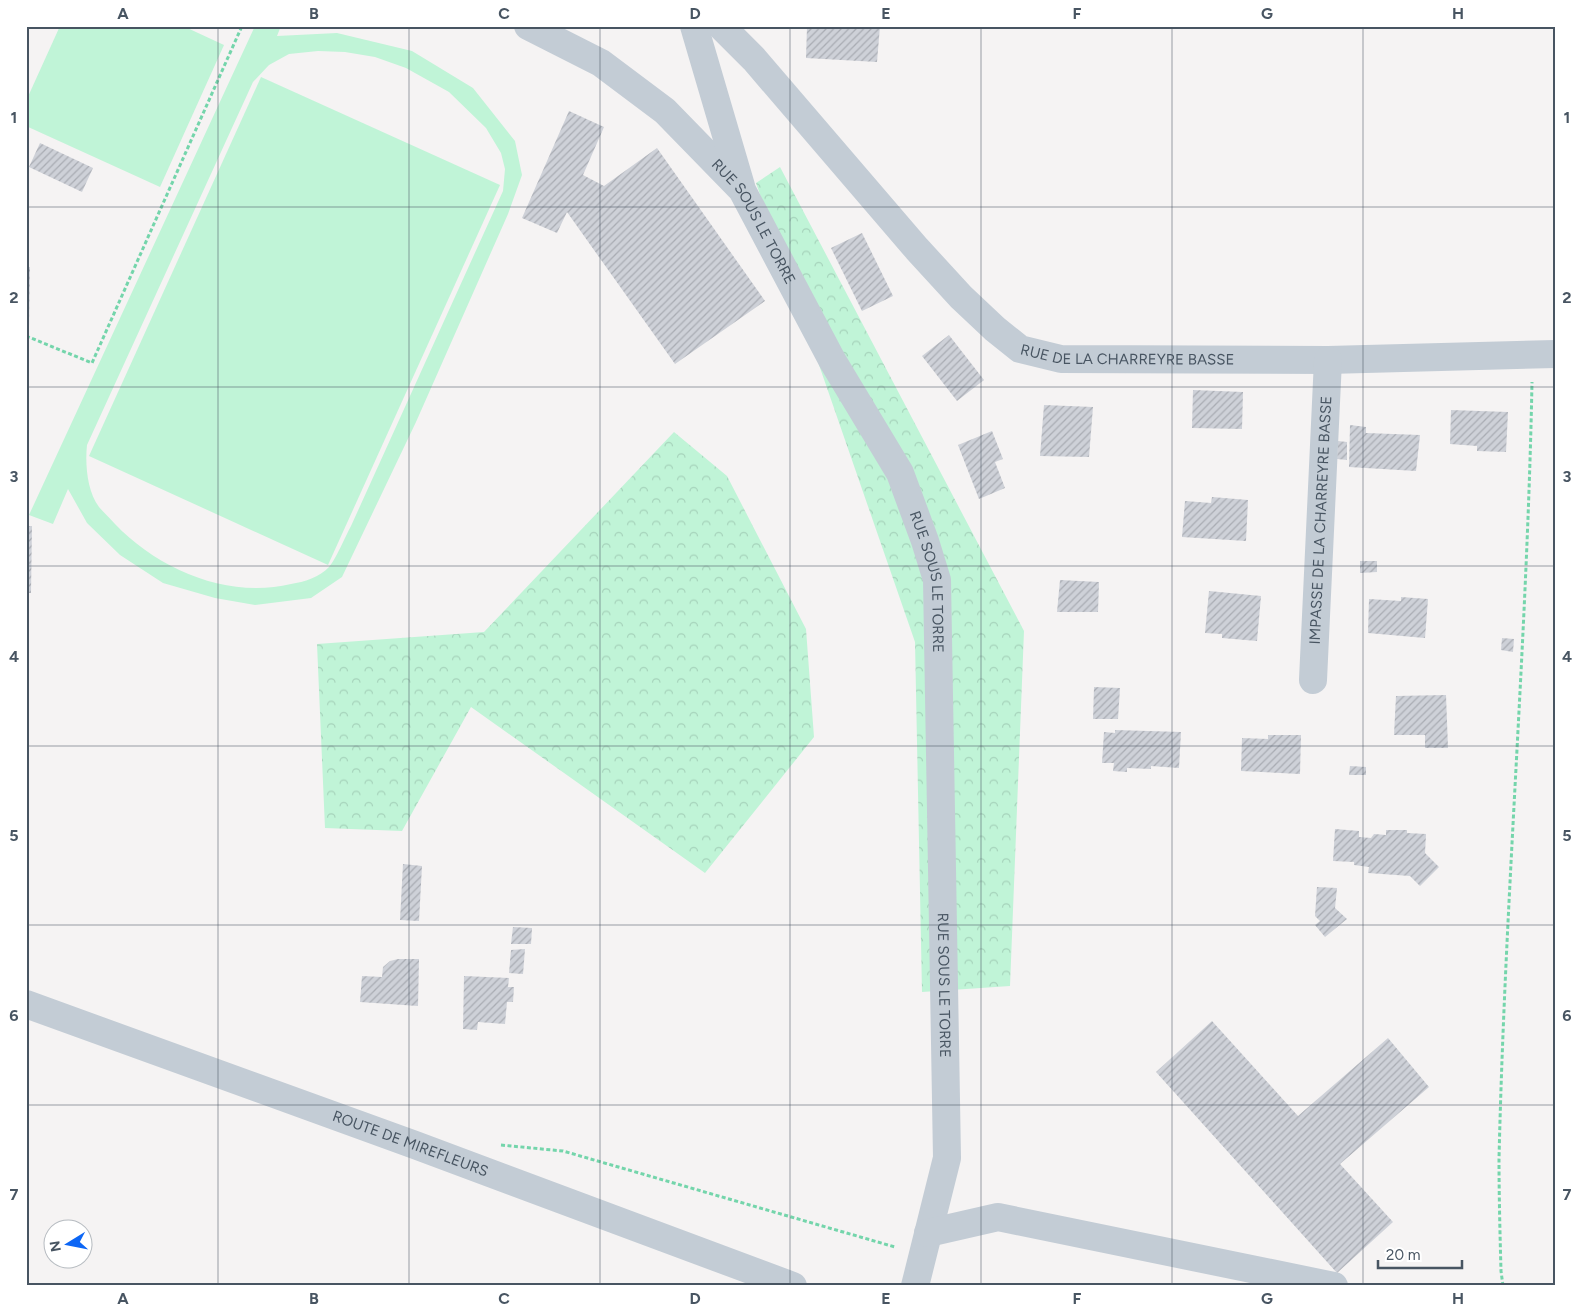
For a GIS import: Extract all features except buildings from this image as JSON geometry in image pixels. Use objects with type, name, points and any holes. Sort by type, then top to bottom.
[{"type":"street","name":"RUE SOUS LE TORRE","points":[[528,26],[601,63],[665,111],[742,190],[832,360],[900,473],[937,580],[947,1158],[915,1286]]},
{"type":"street","points":[[694,26],[742,190]]},
{"type":"street","name":"RUE DE LA CHARREYRE BASSE","points":[[721,26],[754,59],[917,249],[968,303],[995,329],[1020,349],[1061,360],[1328,360],[1544,354]]},
{"type":"street","name":"IMPASSE DE LA CHARREYRE BASSE","points":[[1313,680],[1328,360]]},
{"type":"street","name":"ROUTE DE MIREFLEURS","points":[[26,1004],[792,1286]]},
{"type":"street","points":[[928,1233],[998,1217],[1334,1286]]},
{"type":"path","points":[[26,336],[92,363],[242,26]]},
{"type":"path","points":[[1503,1286],[1501,1271],[1499,1162],[1503,1018],[1530,502],[1544,354]]},
{"type":"path","points":[[497,1145],[563,1151],[894,1248],[928,1233]]},
{"type":"green space","points":[[60,26],[183,26],[224,45],[160,187],[26,126],[26,101]]},
{"type":"green space","points":[[255,26],[281,26],[277,36],[337,33],[412,51],[473,88],[515,141],[522,175],[508,214],[416,422],[342,577],[311,598],[255,605],[215,598],[163,583],[120,555],[87,523],[68,489],[53,524],[29,515]],"holes":[[[318,51],[345,52],[375,57],[406,68],[449,92],[486,128],[501,153],[505,169],[503,191],[351,526],[332,563],[325,571],[296,583],[267,588],[219,584],[196,577],[152,555],[115,524],[99,507],[89,485],[86,460],[87,445],[253,82],[269,65],[289,54]]]},
{"type":"green space","points":[[261,77],[500,185],[328,565],[89,456]]},
{"type":"green space","points":[[780,167],[1024,631],[1010,986],[922,992],[915,642],[756,183]]},
{"type":"green space","points":[[674,432],[727,476],[806,629],[814,737],[705,873],[471,707],[402,831],[325,828],[317,644],[484,632]]}]
